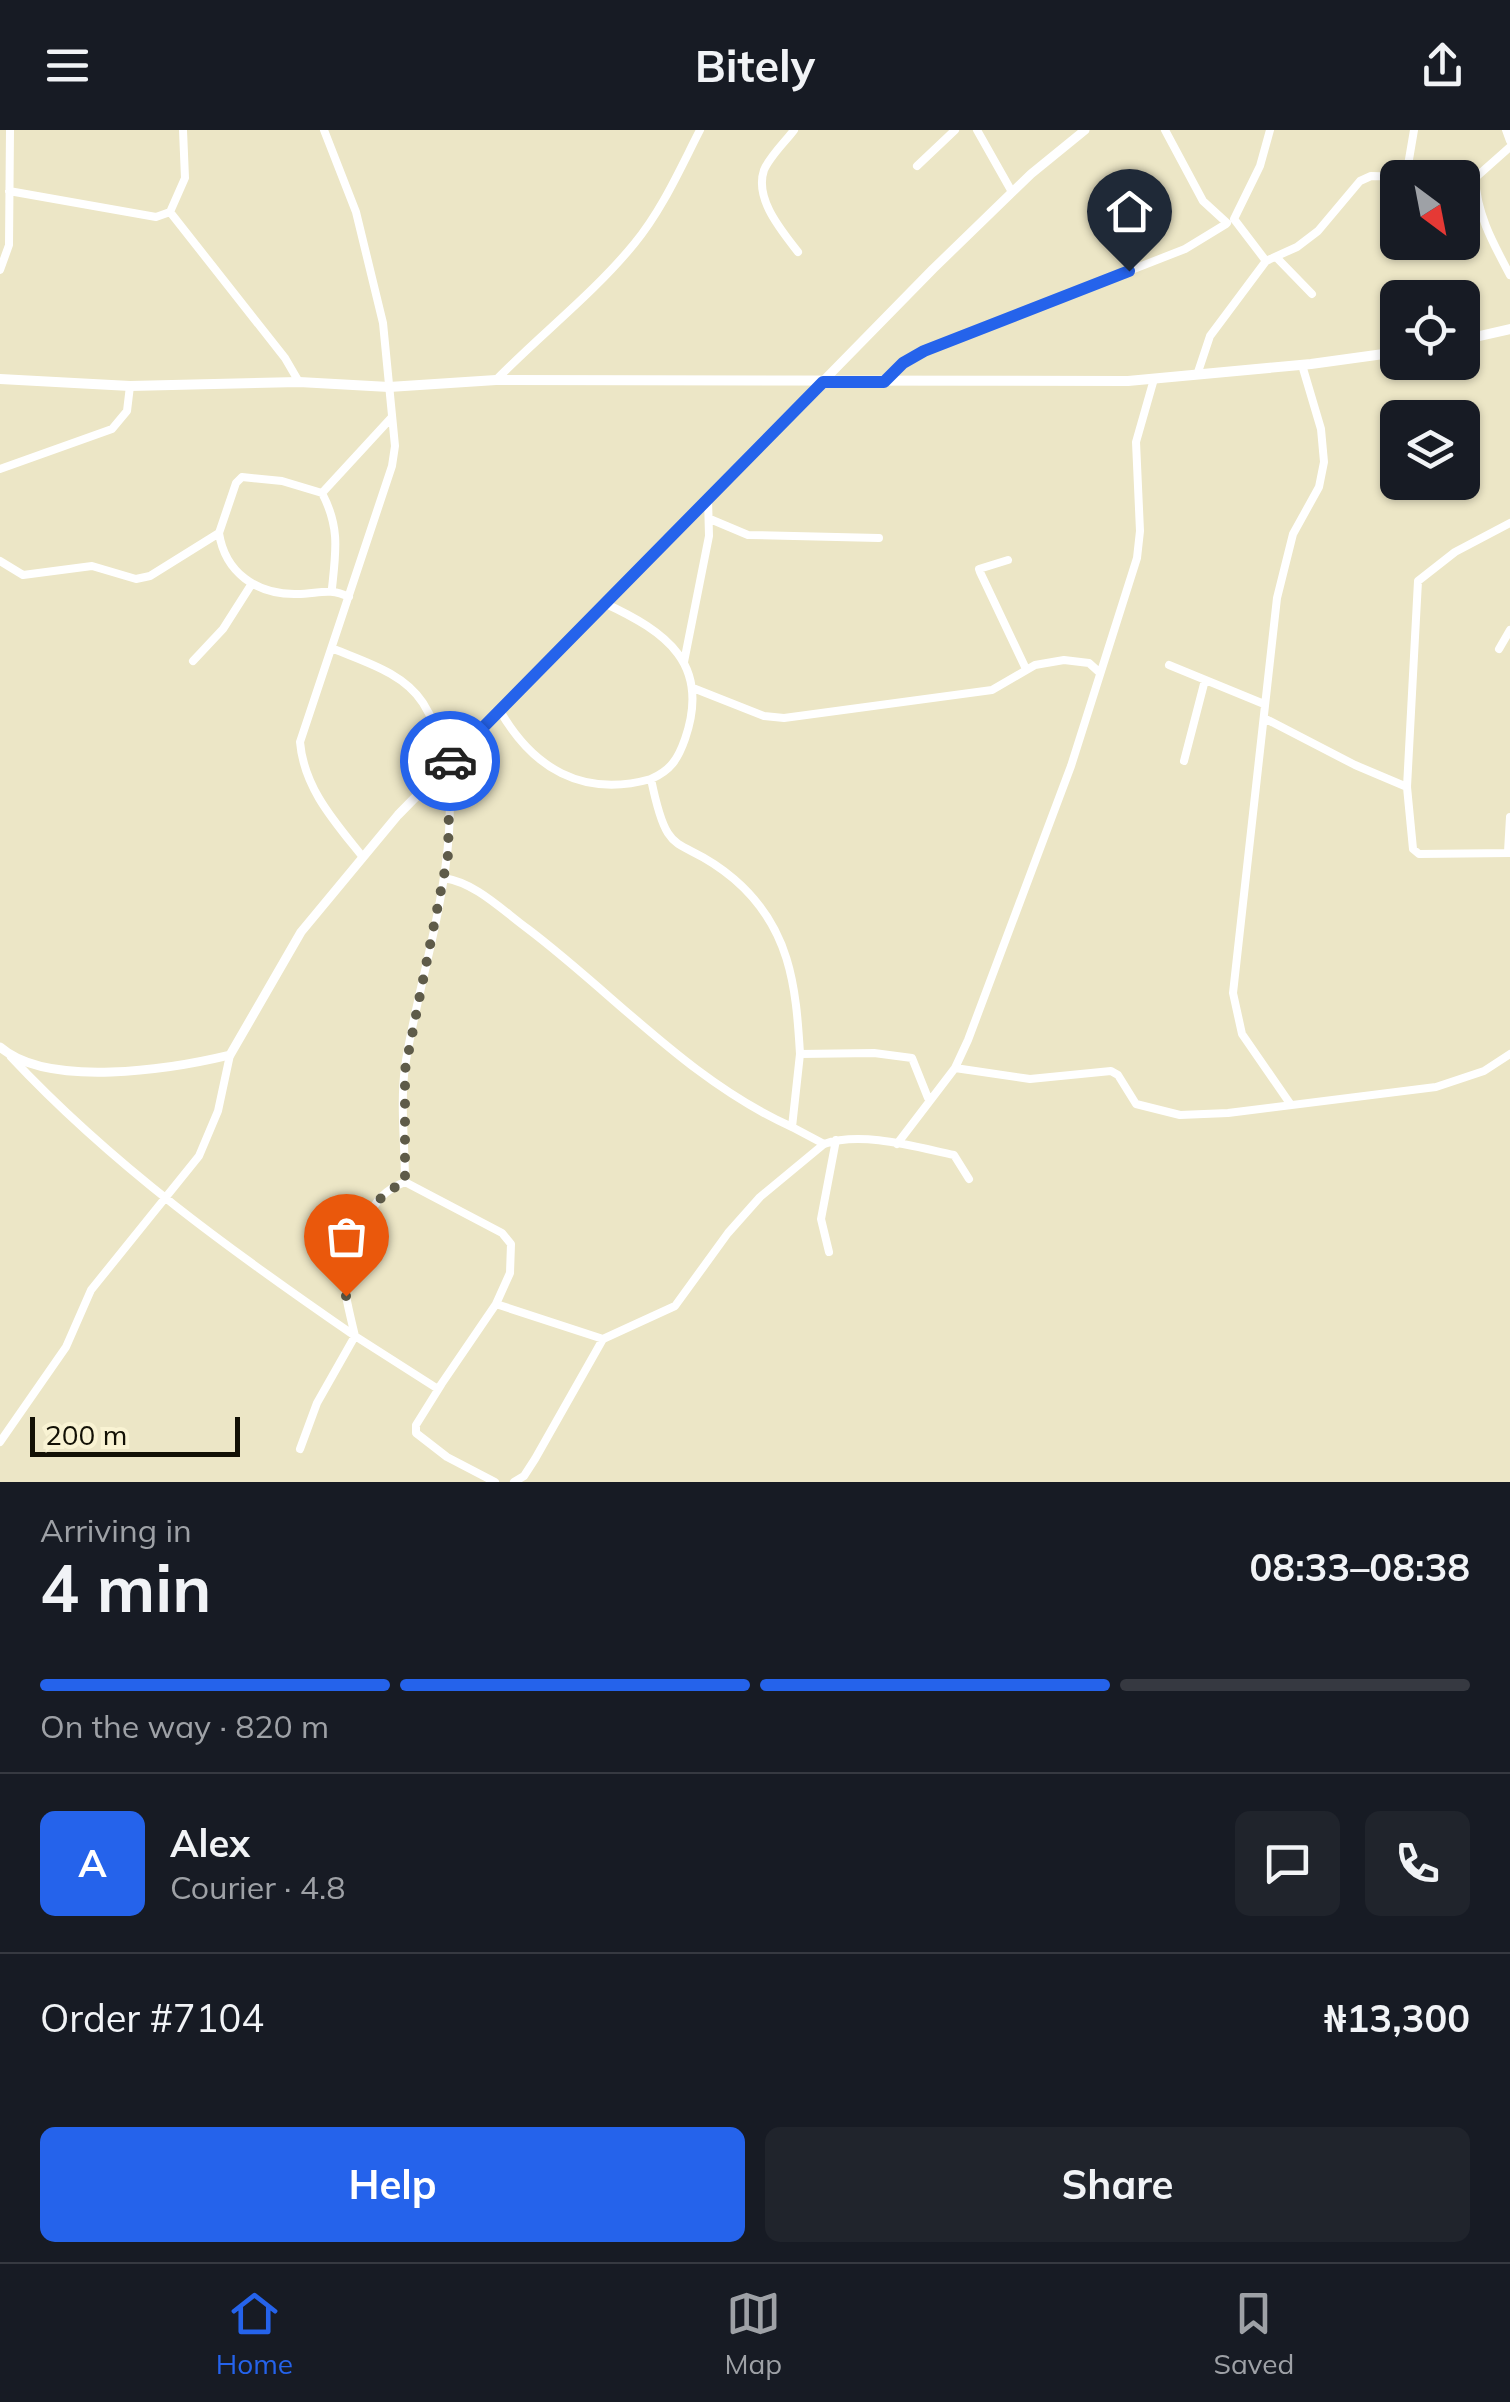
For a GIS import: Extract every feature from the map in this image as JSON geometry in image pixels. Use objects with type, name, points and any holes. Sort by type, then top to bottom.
[{"type":"main road","points":[[1480,336],[1510,329]]},
{"type":"main road","points":[[0,379],[130,386],[299,382],[389,387],[496,380],[884,382],[1154,378],[1380,354]]},
{"type":"street","points":[[0,270],[9,245],[10,130]]},
{"type":"street","points":[[8,191],[156,217],[170,212],[185,178],[184,130]]},
{"type":"street","points":[[324,130],[356,212],[372,273],[383,323],[395,446],[334,649],[300,742],[302,760],[315,794],[362,856]]},
{"type":"street","points":[[496,380],[608,274],[637,240],[700,130]]},
{"type":"street","points":[[794,130],[765,168],[762,187],[772,217],[798,252]]},
{"type":"street","points":[[916,166],[954,130]]},
{"type":"street","points":[[978,130],[1012,192]]},
{"type":"street","points":[[0,1442],[66,1347],[91,1290],[199,1156],[218,1111],[230,1055],[301,932],[362,856],[499,708],[1012,192],[1085,130]]},
{"type":"street","points":[[1165,130],[1193,186],[1266,261]]},
{"type":"street","points":[[884,382],[903,363],[924,351],[1184,249],[1230,222],[1260,166],[1270,130]]},
{"type":"street","points":[[1409,160],[1414,130]]},
{"type":"street","points":[[1480,172],[1510,144],[1506,130]]},
{"type":"street","points":[[1196,375],[1210,336],[1266,261],[1318,231],[1360,181],[1380,176]]},
{"type":"street","points":[[170,212],[285,358],[299,382]]},
{"type":"street","points":[[1480,214],[1510,275]]},
{"type":"street","points":[[1276,258],[1312,294]]},
{"type":"street","points":[[1291,1105],[1242,1034],[1233,993],[1276,598],[1294,534],[1319,487],[1324,462],[1321,430],[1302,365]]},
{"type":"street","points":[[897,1144],[954,1068],[1021,905],[1071,766],[1137,558],[1140,531],[1136,442],[1154,378]]},
{"type":"street","points":[[0,469],[112,429],[127,411],[130,386]]},
{"type":"street","points":[[322,493],[392,417]]},
{"type":"street","points":[[0,562],[22,576],[92,566],[143,578],[202,546],[219,532],[236,483],[250,474],[322,493],[332,512],[338,540],[332,588]]},
{"type":"street","points":[[684,662],[710,519],[708,498]]},
{"type":"street","points":[[710,519],[748,534],[879,538]]},
{"type":"street","points":[[1510,523],[1429,569],[1418,582],[1407,787],[1413,850],[1420,854],[1509,853],[1510,817]]},
{"type":"street","points":[[219,532],[230,566],[252,585],[294,594],[332,588],[350,596]]},
{"type":"street","points":[[1008,560],[979,569],[1026,669]]},
{"type":"street","points":[[193,661],[222,629],[252,585]]},
{"type":"street","points":[[499,708],[516,740],[548,767],[577,779],[630,784],[665,773],[678,759],[690,724],[693,688],[684,662],[659,632],[604,603]]},
{"type":"street","points":[[1500,649],[1510,630]]},
{"type":"street","points":[[334,649],[386,670],[411,689],[424,704],[447,764],[448,855],[405,1070],[405,1182]]},
{"type":"street","points":[[693,688],[764,716],[784,718],[992,690],[1026,669],[1064,660],[1089,663],[1098,672]]},
{"type":"street","points":[[1169,665],[1264,704]]},
{"type":"street","points":[[1184,761],[1205,680]]},
{"type":"street","points":[[1264,718],[1407,787]]},
{"type":"street","points":[[651,778],[659,816],[674,845],[734,879],[782,940],[797,1007],[800,1054],[792,1127]]},
{"type":"street","points":[[444,878],[471,886],[565,957],[725,1091],[824,1144]]},
{"type":"street","points":[[0,1046],[54,1103],[199,1228],[355,1336],[438,1389],[441,1385]]},
{"type":"street","points":[[800,1054],[874,1053],[912,1058],[928,1098]]},
{"type":"street","points":[[954,1068],[1030,1079],[1111,1071],[1118,1075],[1136,1104],[1180,1115],[1454,1084],[1510,1054]]},
{"type":"street","points":[[11,1056],[38,1067],[128,1070],[186,1066],[230,1055]]},
{"type":"street","points":[[829,1252],[821,1219],[836,1140]]},
{"type":"street","points":[[514,1482],[524,1476],[536,1459],[602,1339],[666,1313],[674,1306],[760,1197],[824,1144],[836,1140],[897,1144],[954,1155],[969,1179]]},
{"type":"street","points":[[300,1449],[317,1402],[355,1336],[346,1296],[346,1254],[378,1200],[388,1188],[405,1182],[502,1232],[511,1244],[510,1273],[496,1304],[416,1425],[416,1433],[447,1457],[495,1482]]},
{"type":"street","points":[[496,1304],[602,1339]]},
{"type":"way so far","points":[[346,1296],[346,1254],[378,1200],[388,1188],[405,1182],[405,1070],[448,855],[450,761]]},
{"type":"route","points":[[450,761],[823,382],[884,382],[903,363],[924,351],[1129,271]]}]
